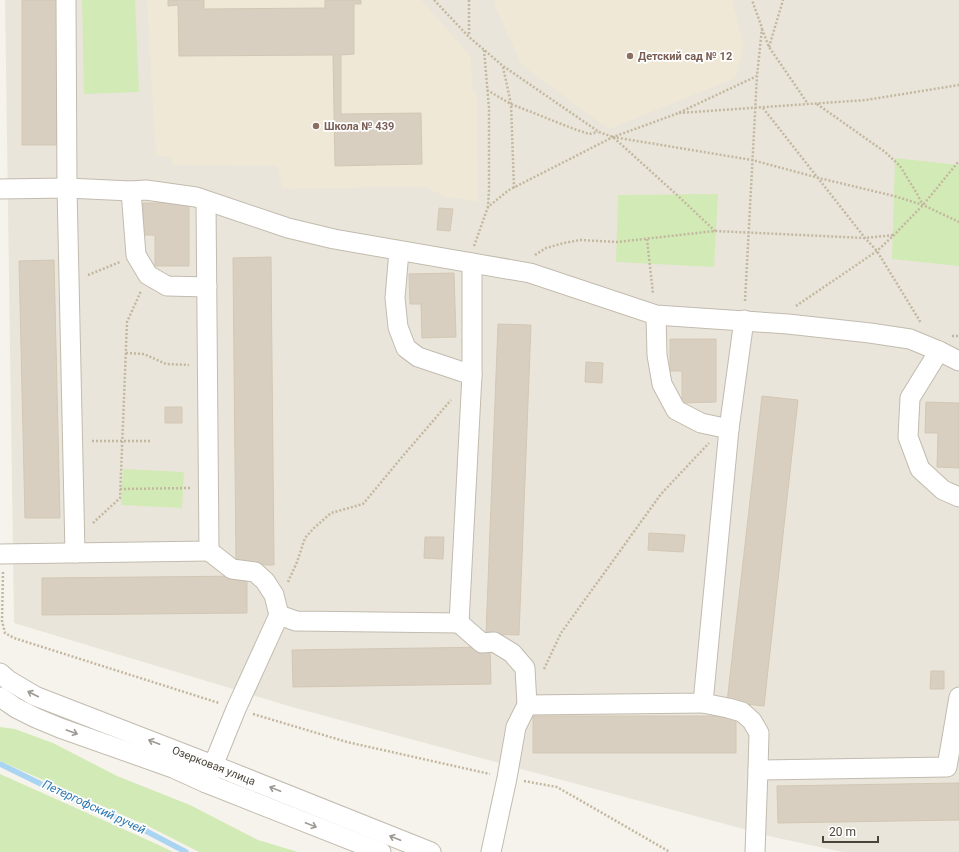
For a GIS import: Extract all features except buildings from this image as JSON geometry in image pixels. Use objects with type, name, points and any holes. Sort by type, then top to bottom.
[{"type":"street","points":[[66,0],[67,188],[75,546]]},
{"type":"street","points":[[0,189],[67,188],[131,191],[146,190],[196,197],[288,228],[334,239],[530,273],[656,315],[773,322],[910,339],[938,350],[959,361]]},
{"type":"street","points":[[131,191],[136,255],[148,275],[167,286],[207,287]]},
{"type":"street","points":[[206,201],[209,551]]},
{"type":"street","points":[[399,251],[396,305],[398,327],[406,348],[418,357],[472,375]]},
{"type":"street","points":[[459,623],[472,375],[472,263]]},
{"type":"street","points":[[656,315],[657,355],[662,384],[676,410],[701,423],[729,429]]},
{"type":"street","points":[[703,703],[729,429],[744,320]]},
{"type":"street","points":[[938,350],[910,398],[908,437],[920,469],[943,490],[959,497]]},
{"type":"street","points":[[1,554],[75,546],[209,551],[232,569],[255,572],[266,581],[274,595],[279,615],[236,709],[206,783]]},
{"type":"street","points":[[279,615],[296,620],[459,623],[482,642],[494,642],[512,653],[525,668],[527,705],[516,727],[507,778],[490,852]]},
{"type":"street","name":"Озерковая улица","points":[[0,673],[8,680],[36,696],[432,852]]},
{"type":"street","name":"Озерковая улица","points":[[0,697],[16,708],[60,728],[173,768],[206,783],[381,852]]},
{"type":"street","points":[[758,770],[947,766],[959,697]]},
{"type":"street","points":[[527,705],[703,703],[742,712],[752,721],[759,733],[755,852]]},
{"type":"path","points":[[434,0],[469,37],[503,66],[599,132],[613,137],[752,160],[894,196],[922,205],[959,222]]},
{"type":"path","points":[[468,0],[469,37]]},
{"type":"path","points":[[752,0],[769,47],[808,104]]},
{"type":"path","points":[[769,47],[783,0]]},
{"type":"path","points":[[744,320],[757,76],[762,28]]},
{"type":"path","points":[[472,263],[473,250],[488,207],[489,190],[489,108],[484,50]]},
{"type":"path","points":[[503,66],[511,104],[514,188]]},
{"type":"path","points":[[488,207],[509,190],[613,137],[676,114],[757,76]]},
{"type":"path","points":[[676,114],[866,100],[959,85]]},
{"type":"path","points":[[488,90],[511,104],[589,134],[599,132]]},
{"type":"path","points":[[817,104],[885,152],[895,161],[900,166],[916,192],[922,205]]},
{"type":"path","points":[[763,108],[877,251],[938,350]]},
{"type":"path","points":[[613,137],[715,231]]},
{"type":"path","points":[[773,322],[877,251],[922,205],[959,161]]},
{"type":"path","points":[[530,259],[546,248],[564,242],[580,240],[617,242],[715,231],[866,238],[894,235]]},
{"type":"path","points":[[647,239],[653,294]]},
{"type":"path","points":[[69,284],[136,255]]},
{"type":"path","points":[[75,546],[120,498],[127,322],[148,275]]},
{"type":"path","points":[[126,353],[144,354],[166,364],[208,366]]},
{"type":"path","points":[[287,586],[305,538],[331,513],[363,504],[453,397]]},
{"type":"path","points":[[544,669],[561,633],[661,494],[709,443],[729,429]]},
{"type":"path","points":[[73,441],[151,441]]},
{"type":"path","points":[[120,489],[209,488]]},
{"type":"path","points":[[1,554],[2,622],[5,633],[14,638],[236,709],[347,742],[494,775]]},
{"type":"path","points":[[520,780],[557,787],[670,852]]},
{"type":"shaded area","points":[[5,0],[959,0],[959,852],[843,852],[773,837],[292,707],[14,623]]},
{"type":"shaded area","name":"Школа № 439","points":[[147,0],[421,0],[471,57],[472,90],[477,95],[478,202],[445,197],[425,186],[283,189],[277,166],[172,165],[172,157],[156,156]]},
{"type":"shaded area","name":"Детский сад № 12","points":[[494,0],[732,0],[744,46],[735,78],[609,129],[522,65],[494,4]]},
{"type":"green space","points":[[82,0],[135,0],[139,92],[84,94]]},
{"type":"green space","points":[[895,158],[959,165],[959,266],[892,259]]},
{"type":"green space","points":[[718,194],[714,267],[616,262],[618,195]]},
{"type":"green space","points":[[123,469],[184,472],[182,508],[121,505]]},
{"type":"green space","points":[[0,727],[15,729],[53,743],[117,776],[190,805],[258,840],[298,852],[199,852],[150,827],[0,761]]},
{"type":"green space","points":[[0,774],[161,846],[173,852],[0,852]]},
{"type":"waterway","name":"Петергофский ручей","points":[[0,764],[146,831],[186,852]]},
{"type":"place","name":"Детский сад № 12","points":[[630,56]]},
{"type":"place","name":"Школа № 439","points":[[316,126]]}]
